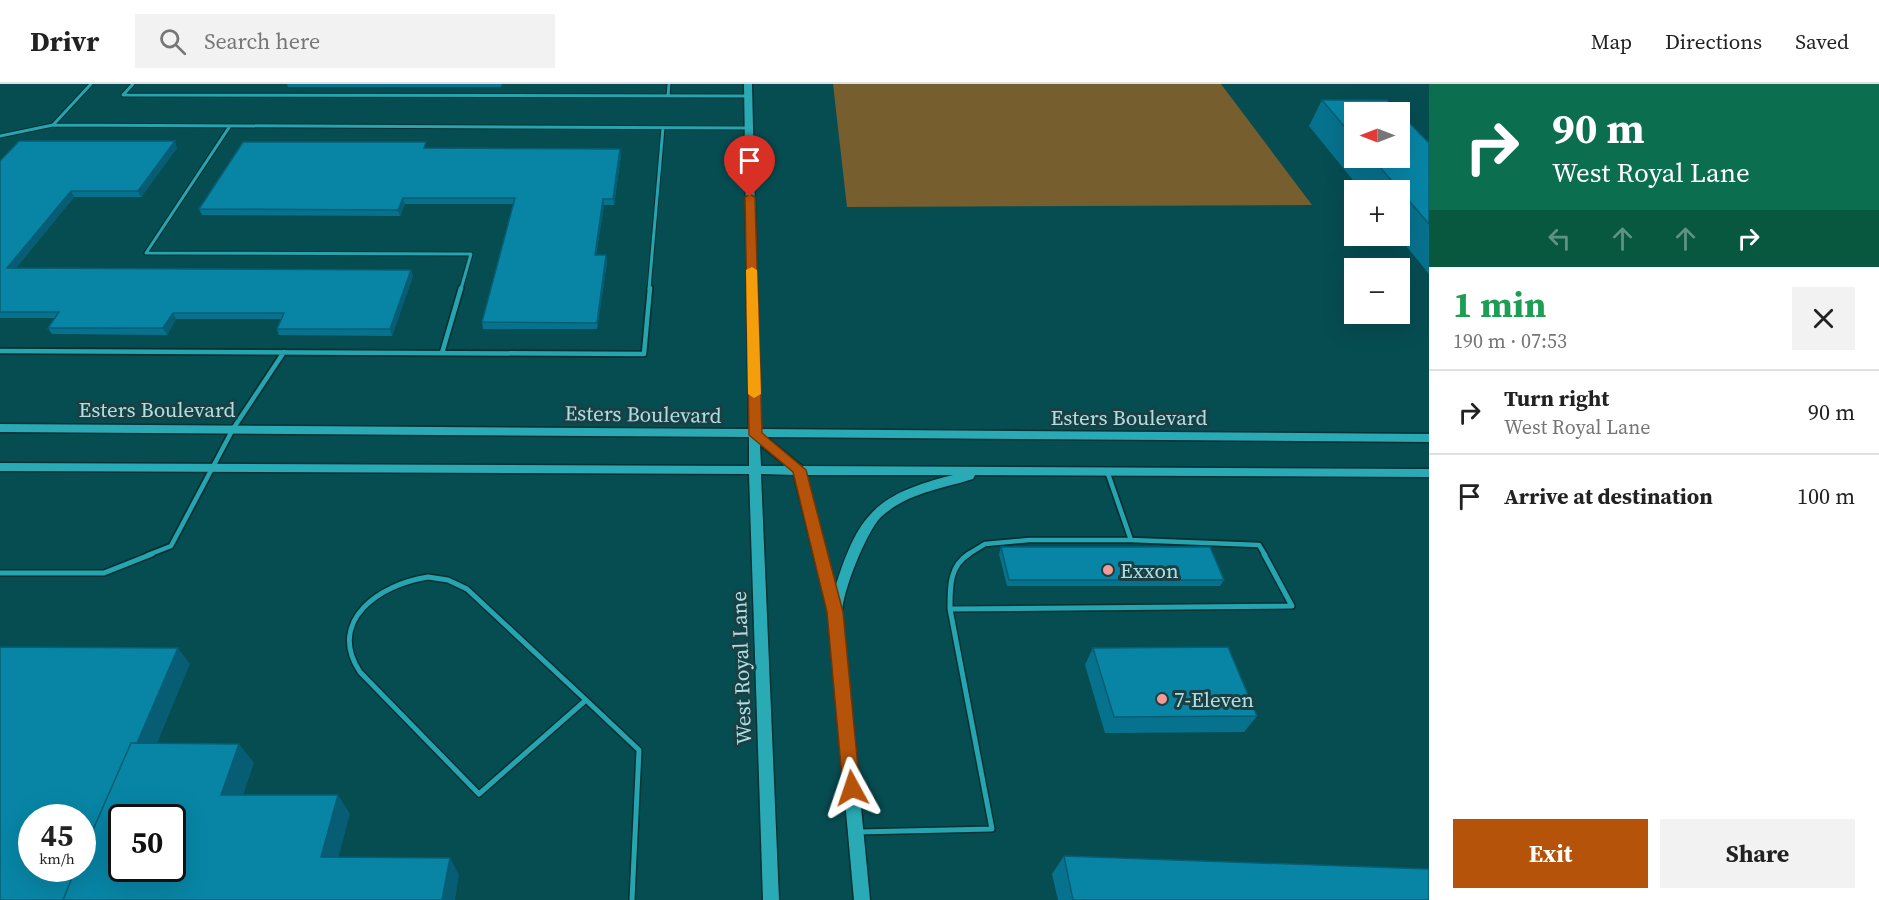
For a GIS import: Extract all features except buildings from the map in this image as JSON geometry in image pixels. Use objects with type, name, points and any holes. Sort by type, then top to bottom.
[{"type":"main road","name":"West Royal Lane","points":[[748,84],[755,470],[771,900]]},
{"type":"main road","name":"Esters Boulevard","points":[[0,428],[1429,438]]},
{"type":"main road","points":[[755,435],[799,470],[835,612],[862,900]]},
{"type":"main road","points":[[0,467],[1429,472]]},
{"type":"main road","points":[[835,612],[853,552],[876,514],[911,493],[934,483],[996,471]]},
{"type":"lane","points":[[53,125],[91,84]]},
{"type":"lane","points":[[133,84],[123,95],[748,96]]},
{"type":"lane","points":[[668,96],[669,84]]},
{"type":"lane","points":[[0,136],[53,125],[748,128]]},
{"type":"lane","points":[[230,126],[146,253],[471,254],[442,353]]},
{"type":"lane","points":[[0,351],[644,354],[663,128]]},
{"type":"lane","points":[[0,573],[104,573],[171,546],[232,429],[284,352]]},
{"type":"lane","points":[[1107,471],[1131,540]]},
{"type":"lane","points":[[856,832],[992,829],[950,609],[950,579],[964,557],[985,544],[1029,540],[1131,540],[1259,545],[1292,606],[950,609]]},
{"type":"lane","points":[[586,700],[479,794],[360,672],[351,656],[349,638],[355,619],[369,602],[387,588],[408,580],[430,577],[450,580],[467,589],[586,700],[639,750],[632,900]]},
{"type":"shaded area","points":[[833,84],[1221,84],[1312,205],[847,207]]},
{"type":"slow traffic","points":[[752,270],[754,394]]},
{"type":"place","name":"Exxon","points":[[1108,570]]},
{"type":"place","name":"7-Eleven","points":[[1162,699]]},
{"type":"route","points":[[750,197],[755,435],[799,470],[835,612],[852,788]]}]
